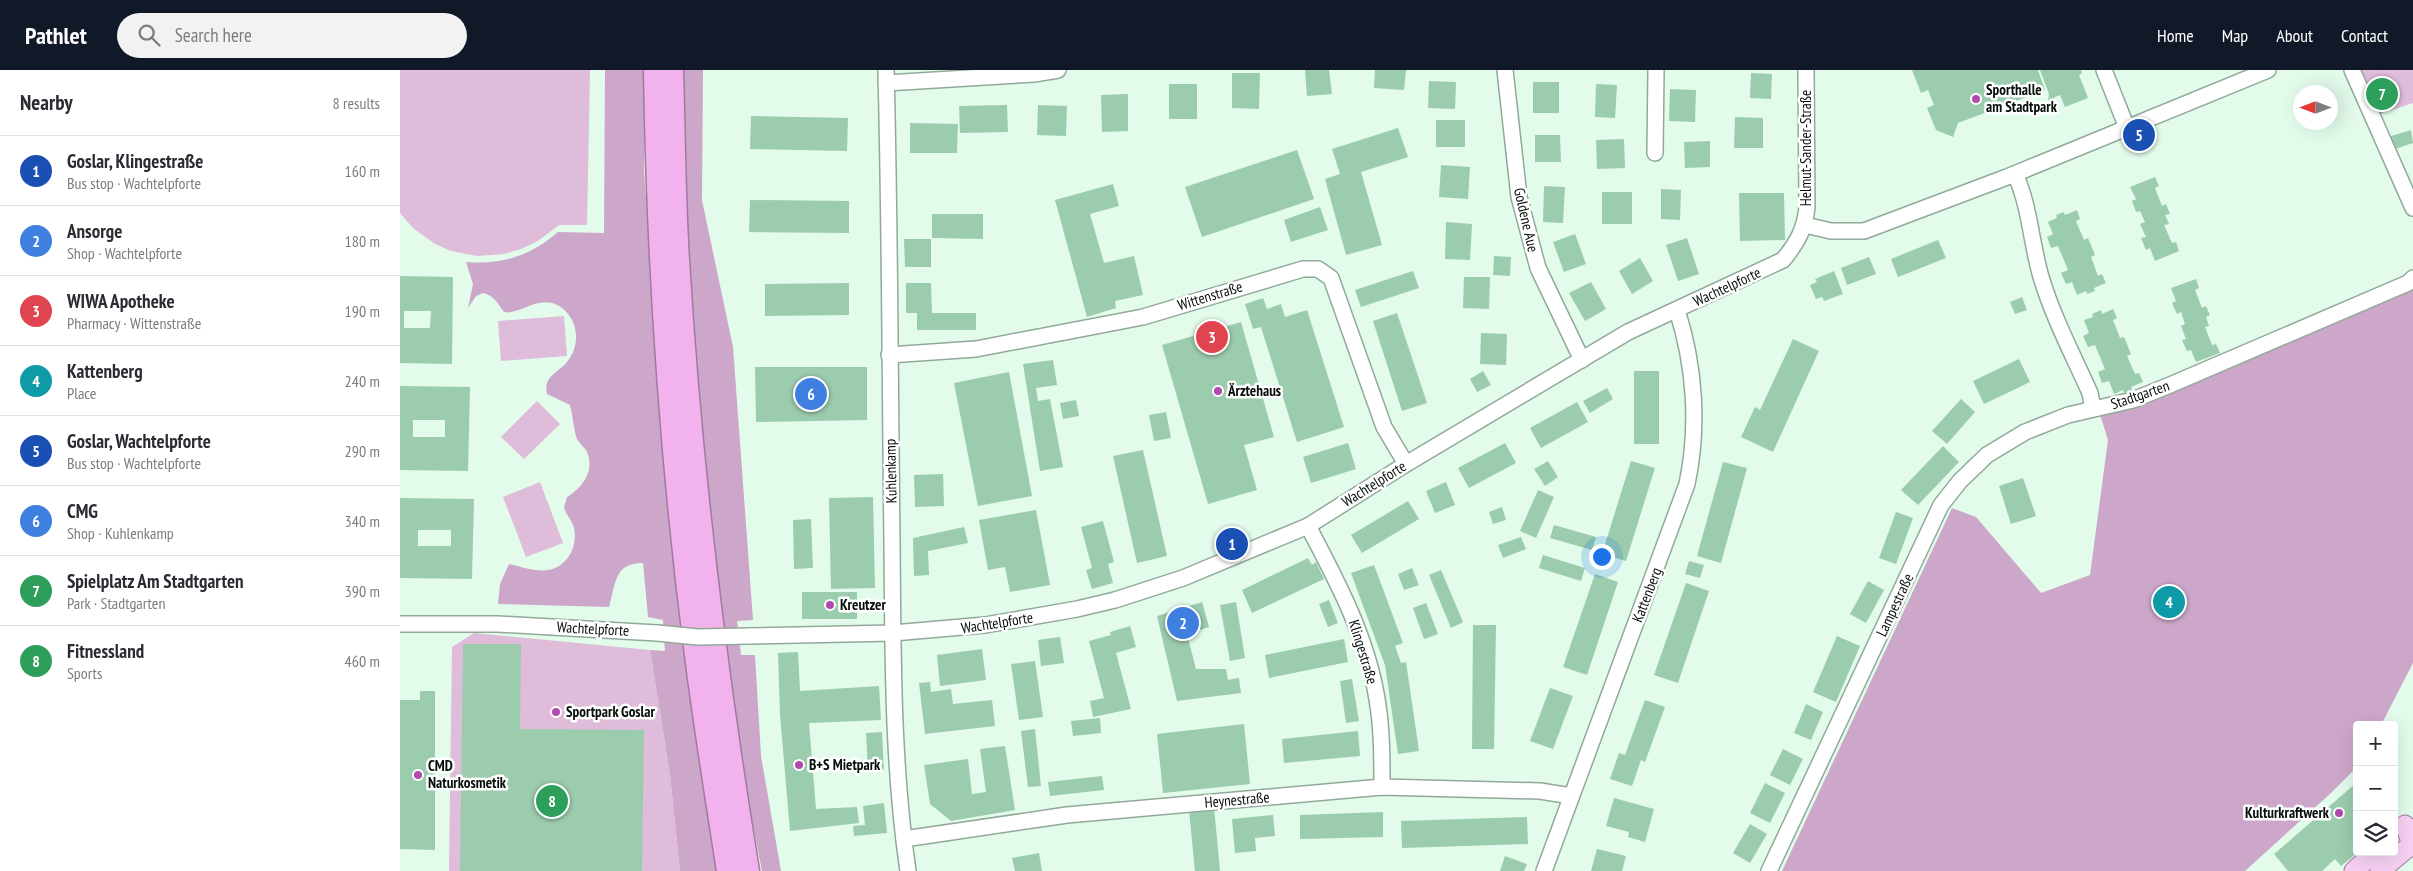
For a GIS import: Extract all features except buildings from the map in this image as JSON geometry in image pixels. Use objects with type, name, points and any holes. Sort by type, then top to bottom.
[{"type":"highway","points":[[655,70],[662,298],[679,498],[696,655],[728,871]]},
{"type":"highway","points":[[672,70],[678,260],[695,470],[719,682],[748,871]]},
{"type":"main road","points":[[2380,871],[2409,835]]},
{"type":"main road","points":[[2354,871],[2371,856]]},
{"type":"street","points":[[886,77],[1034,74],[1058,70]]},
{"type":"street","name":"Goldene Aue","points":[[1505,70],[1520,197],[1538,268],[1582,360]]},
{"type":"street","points":[[1655,153],[1656,70]]},
{"type":"street","name":"Helmut-Sander-Straße","points":[[1805,226],[1807,207],[1806,70]]},
{"type":"street","points":[[2104,70],[2127,128]]},
{"type":"street","points":[[1805,226],[1831,231],[1864,231],[2014,174],[2268,70]]},
{"type":"street","points":[[2352,70],[2413,208]]},
{"type":"street","name":"Kuhlenkamp","points":[[886,77],[892,633],[895,735],[908,871]]},
{"type":"street","name":"Stadtgarten","points":[[2014,174],[2022,190],[2032,245],[2048,298],[2090,393],[2093,409],[2133,400],[2170,385],[2408,283],[2413,278]]},
{"type":"street","name":"Wachtelpforte","points":[[400,624],[498,624],[698,637],[892,633],[985,625],[1077,609],[1115,600],[1182,578],[1308,526],[1406,464],[1628,332],[1783,260],[1796,244],[1805,226]]},
{"type":"street","name":"Wittenstraße","points":[[889,355],[976,349],[1143,317],[1304,269],[1318,269],[1331,278],[1384,427],[1406,464]]},
{"type":"street","name":"Kattenberg","points":[[1544,871],[1687,484],[1694,455],[1695,424],[1691,373],[1685,335],[1677,310]]},
{"type":"street","name":"Lampestraße","points":[[1769,871],[1941,505],[1960,481],[1987,455],[2038,426],[2068,415],[2093,409]]},
{"type":"street","name":"Klingestraße","points":[[1308,526],[1341,588],[1362,639],[1377,699],[1382,750],[1382,787]]},
{"type":"street","name":"Heynestraße","points":[[904,839],[1067,815],[1382,787],[1540,791],[1572,796]]},
{"type":"shaded area","points":[[400,70],[590,70],[587,225],[559,225],[538,241],[521,249],[504,254],[477,256],[451,251],[435,244],[413,228],[400,213]]},
{"type":"shaded area","points":[[605,70],[645,70],[644,170],[665,462],[684,655],[717,871],[680,871],[670,775],[650,650],[665,651],[663,620],[648,617],[643,563],[626,566],[621,571],[615,583],[609,607],[498,604],[500,584],[509,564],[534,570],[548,570],[561,565],[570,554],[575,535],[573,525],[564,507],[567,497],[578,489],[586,478],[589,459],[587,452],[577,438],[570,405],[547,394],[549,379],[566,363],[573,352],[576,333],[572,320],[559,306],[551,303],[534,304],[511,312],[504,312],[493,298],[483,293],[476,296],[468,308],[473,284],[466,262],[492,262],[515,257],[537,247],[558,232],[604,233]]},
{"type":"shaded area","points":[[681,70],[703,70],[702,200],[733,347],[753,620],[737,621],[741,655],[755,655],[761,756],[781,871],[762,871],[737,744],[700,436],[682,179]]},
{"type":"shaded area","points":[[2359,70],[2413,70],[2413,103],[2377,115]]},
{"type":"shaded area","points":[[2413,277],[2413,663],[2383,721],[2353,721],[2353,771],[2245,871],[1782,871],[1952,508],[1976,517],[2041,593],[2090,575],[2108,440],[2098,408]]},
{"type":"shaded area","points":[[564,316],[567,356],[501,361],[498,321]]},
{"type":"shaded area","points":[[537,401],[560,424],[524,459],[501,437]]},
{"type":"shaded area","points":[[540,482],[563,543],[526,557],[503,497]]},
{"type":"shaded area","name":"Sportpark Goslar","points":[[474,633],[650,650],[670,775],[680,871],[449,871],[452,647]]},
{"type":"place","name":"Spielplatz Am Stadtgarten","points":[[2382,94]]},
{"type":"place","name":"Sporthalle am Stadtpark","points":[[1976,99]]},
{"type":"place","name":"Goslar, Wachtelpforte","points":[[2139,135]]},
{"type":"place","name":"WIWA Apotheke","points":[[1212,337]]},
{"type":"place","name":"Ärztehaus","points":[[1218,391]]},
{"type":"place","name":"CMG","points":[[811,394]]},
{"type":"place","name":"Goslar, Klingestraße","points":[[1232,544]]},
{"type":"place","name":"Kattenberg","points":[[2169,602]]},
{"type":"place","name":"Kreutzer","points":[[830,605]]},
{"type":"place","name":"Ansorge","points":[[1183,623]]},
{"type":"place","name":"Sportpark Goslar","points":[[556,712]]},
{"type":"place","name":"B+S Mietpark","points":[[799,765]]},
{"type":"place","name":"CMD Naturkosmetik","points":[[418,775]]},
{"type":"place","name":"Fitnessland","points":[[552,801]]},
{"type":"place","name":"Kulturkraftwerk","points":[[2339,813]]}]
